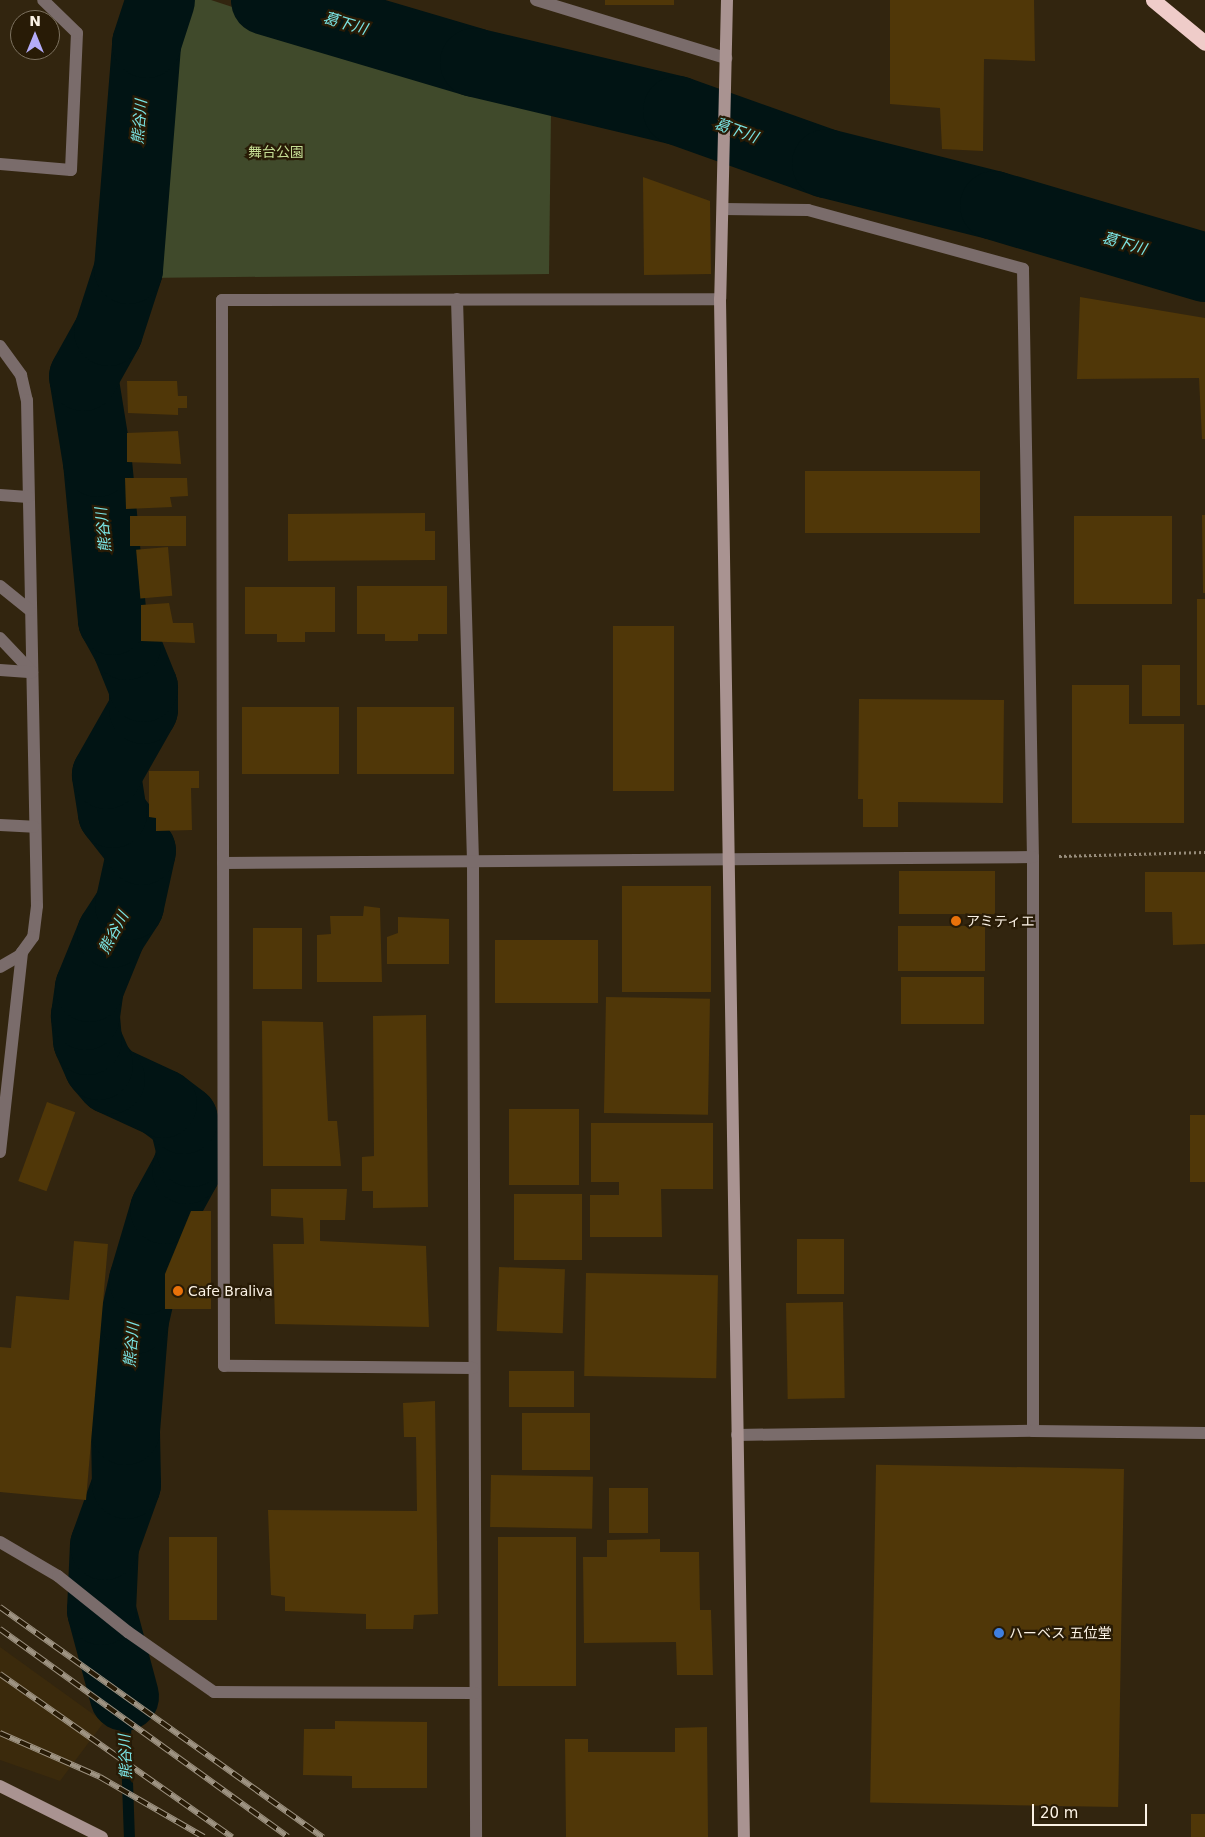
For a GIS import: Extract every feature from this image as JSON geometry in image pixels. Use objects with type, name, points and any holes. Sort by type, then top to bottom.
[{"type":"highway","points":[[1153,0],[1205,43]]},
{"type":"street","points":[[0,164],[71,170],[77,33],[43,0]]},
{"type":"street","points":[[536,0],[726,58]]},
{"type":"street","points":[[727,0],[720,299],[744,1837]]},
{"type":"street","points":[[723,209],[808,210],[1023,269],[1033,857],[1033,1431]]},
{"type":"street","points":[[457,299],[473,862],[473,1368],[476,1837]]},
{"type":"street","points":[[473,1368],[224,1366],[222,300],[720,299]]},
{"type":"street","points":[[0,346],[21,375],[26,400],[36,923],[33,937],[22,952],[0,967]]},
{"type":"street","points":[[0,495],[28,497]]},
{"type":"street","points":[[0,586],[30,610]]},
{"type":"street","points":[[0,638],[32,672]]},
{"type":"street","points":[[0,670],[32,672]]},
{"type":"street","points":[[0,825],[34,827]]},
{"type":"street","points":[[223,863],[1033,857]]},
{"type":"street","points":[[0,1152],[22,952]]},
{"type":"street","points":[[737,1436],[1033,1431],[1205,1433]]},
{"type":"street","points":[[0,1542],[58,1576],[128,1632],[214,1692],[475,1693]]},
{"type":"street","points":[[0,1786],[102,1837]]},
{"type":"path","points":[[1033,857],[1205,852]]},
{"type":"shaded area","points":[[0,1647],[104,1722],[60,1781],[0,1760]]},
{"type":"green space","name":"舞台公園","points":[[178,0],[211,0],[551,111],[549,274],[141,278],[162,33]]},
{"type":"building","points":[[605,0],[674,0],[674,5],[605,5]]},
{"type":"building","points":[[890,0],[1034,0],[1035,61],[984,59],[983,151],[942,149],[940,108],[890,104]]},
{"type":"building","points":[[643,177],[710,201],[711,274],[644,275]]},
{"type":"building","points":[[1080,297],[1205,318],[1205,439],[1202,439],[1199,378],[1077,379]]},
{"type":"building","points":[[127,381],[177,381],[178,396],[187,396],[187,408],[178,408],[178,415],[128,413]]},
{"type":"building","points":[[178,431],[181,464],[127,462],[127,433]]},
{"type":"building","points":[[805,471],[980,471],[980,533],[805,533]]},
{"type":"building","points":[[125,478],[187,478],[188,496],[170,497],[172,507],[126,509]]},
{"type":"building","points":[[425,513],[425,531],[435,531],[435,560],[288,561],[288,514]]},
{"type":"building","points":[[1202,515],[1205,515],[1205,593],[1203,593]]},
{"type":"building","points":[[130,516],[186,516],[186,546],[130,546]]},
{"type":"building","points":[[1074,516],[1172,516],[1172,604],[1074,604]]},
{"type":"building","points":[[168,547],[172,596],[140,599],[136,550]]},
{"type":"building","points":[[357,586],[447,586],[447,634],[418,634],[418,641],[385,641],[385,634],[357,634]]},
{"type":"building","points":[[245,587],[335,587],[335,632],[305,632],[305,642],[277,642],[277,634],[245,634]]},
{"type":"building","points":[[1197,599],[1205,599],[1205,705],[1197,705]]},
{"type":"building","points":[[169,603],[173,623],[193,623],[195,643],[141,641],[141,605]]},
{"type":"building","points":[[613,626],[674,626],[674,791],[613,791]]},
{"type":"building","points":[[1142,665],[1180,665],[1180,716],[1142,716]]},
{"type":"building","points":[[1072,685],[1129,685],[1129,724],[1184,724],[1184,823],[1072,823]]},
{"type":"building","points":[[859,699],[1004,700],[1003,803],[898,802],[898,827],[863,827],[863,799],[858,799]]},
{"type":"building","points":[[242,707],[339,707],[339,774],[242,774]]},
{"type":"building","points":[[357,707],[454,707],[454,774],[357,774]]},
{"type":"building","points":[[149,771],[199,771],[199,788],[191,788],[192,830],[156,831],[156,818],[149,817]]},
{"type":"building","points":[[899,871],[995,871],[995,914],[899,914]]},
{"type":"building","points":[[1145,872],[1205,872],[1205,944],[1173,945],[1172,912],[1145,912]]},
{"type":"building","points":[[622,886],[711,886],[711,992],[622,992]]},
{"type":"building","points":[[364,906],[380,908],[382,982],[317,982],[317,935],[331,934],[330,916],[363,916]]},
{"type":"building","points":[[398,917],[449,919],[449,964],[387,964],[387,937],[398,933]]},
{"type":"building","points":[[898,926],[985,926],[985,971],[898,971]]},
{"type":"building","points":[[253,928],[302,928],[302,989],[253,989]]},
{"type":"building","points":[[495,940],[598,940],[598,1003],[495,1003]]},
{"type":"building","points":[[901,977],[984,977],[984,1024],[901,1024]]},
{"type":"building","points":[[606,997],[710,999],[708,1115],[604,1113]]},
{"type":"building","points":[[426,1015],[428,1207],[373,1208],[373,1191],[362,1191],[362,1157],[374,1156],[373,1016]]},
{"type":"building","points":[[262,1021],[323,1022],[328,1121],[337,1121],[341,1166],[263,1166]]},
{"type":"building","points":[[47,1102],[75,1112],[46,1191],[18,1181]]},
{"type":"building","points":[[509,1109],[579,1109],[579,1185],[509,1185]]},
{"type":"building","points":[[1190,1115],[1205,1115],[1205,1182],[1190,1182]]},
{"type":"building","points":[[591,1123],[713,1123],[713,1189],[661,1189],[662,1237],[590,1237],[590,1195],[619,1195],[619,1182],[591,1182]]},
{"type":"building","points":[[271,1189],[347,1189],[345,1220],[320,1220],[320,1241],[426,1246],[429,1327],[275,1324],[273,1244],[304,1244],[303,1218],[271,1216]]},
{"type":"building","points":[[514,1194],[582,1194],[582,1260],[514,1260]]},
{"type":"building","points":[[191,1211],[211,1211],[211,1309],[165,1309],[165,1274]]},
{"type":"building","points":[[797,1239],[844,1239],[844,1294],[797,1294]]},
{"type":"building","points":[[74,1241],[108,1244],[86,1500],[0,1492],[0,1347],[11,1348],[16,1296],[69,1300]]},
{"type":"building","points":[[499,1267],[565,1269],[563,1333],[497,1331]]},
{"type":"building","points":[[586,1273],[718,1275],[716,1378],[584,1376]]},
{"type":"building","points":[[843,1302],[845,1398],[788,1399],[786,1303]]},
{"type":"building","points":[[509,1371],[574,1371],[574,1407],[509,1407]]},
{"type":"building","points":[[435,1401],[438,1614],[414,1615],[413,1629],[366,1629],[366,1614],[285,1611],[285,1597],[271,1595],[268,1510],[417,1511],[416,1437],[404,1437],[403,1403]]},
{"type":"building","points":[[522,1413],[590,1413],[590,1470],[522,1470]]},
{"type":"building","name":"ハーベス 五位堂","points":[[876,1465],[1124,1469],[1118,1807],[870,1803]]},
{"type":"building","points":[[491,1475],[593,1477],[592,1529],[490,1527]]},
{"type":"building","points":[[609,1488],[648,1488],[648,1533],[609,1533]]},
{"type":"building","points":[[169,1537],[217,1537],[217,1620],[169,1620]]},
{"type":"building","points":[[498,1537],[576,1537],[576,1686],[498,1686]]},
{"type":"building","points":[[660,1539],[660,1552],[699,1552],[700,1610],[711,1610],[713,1675],[677,1675],[676,1642],[584,1643],[583,1557],[607,1557],[607,1540]]},
{"type":"building","points":[[335,1721],[427,1722],[427,1788],[352,1788],[352,1776],[303,1775],[304,1729],[335,1729]]},
{"type":"building","points":[[707,1727],[708,1837],[566,1837],[565,1739],[588,1739],[588,1752],[675,1752],[675,1728]]},
{"type":"building","points":[[1191,1814],[1205,1814],[1205,1837],[1191,1837]]},
{"type":"waterway","name":"熊谷川","points":[[124,1696],[101,1610],[104,1545],[126,1484],[125,1430],[134,1319],[143,1280],[164,1209],[186,1169],[191,1152],[183,1119],[162,1103],[110,1079],[98,1065],[87,1040],[85,1015],[89,987],[111,933],[129,905],[141,850],[112,813],[106,774],[143,709],[143,687],[126,645],[112,620],[97,462],[83,376],[108,331],[128,269],[146,43],[160,0]]},
{"type":"waterway","name":"葛下川","points":[[265,0],[474,62],[677,110],[826,163],[994,205],[1205,267]]},
{"type":"waterway","name":"熊谷川","points":[[124,1696],[129,1837]]},
{"type":"railway","points":[[0,1607],[323,1837]]},
{"type":"railway","points":[[0,1629],[288,1837]]},
{"type":"railway","points":[[0,1674],[232,1837]]},
{"type":"railway","points":[[0,1733],[100,1777],[204,1837]]},
{"type":"place","name":"アミティエ","points":[[956,921]]},
{"type":"place","name":"Cafe Braliva","points":[[178,1291]]},
{"type":"place","name":"ハーベス 五位堂","points":[[999,1633]]}]
